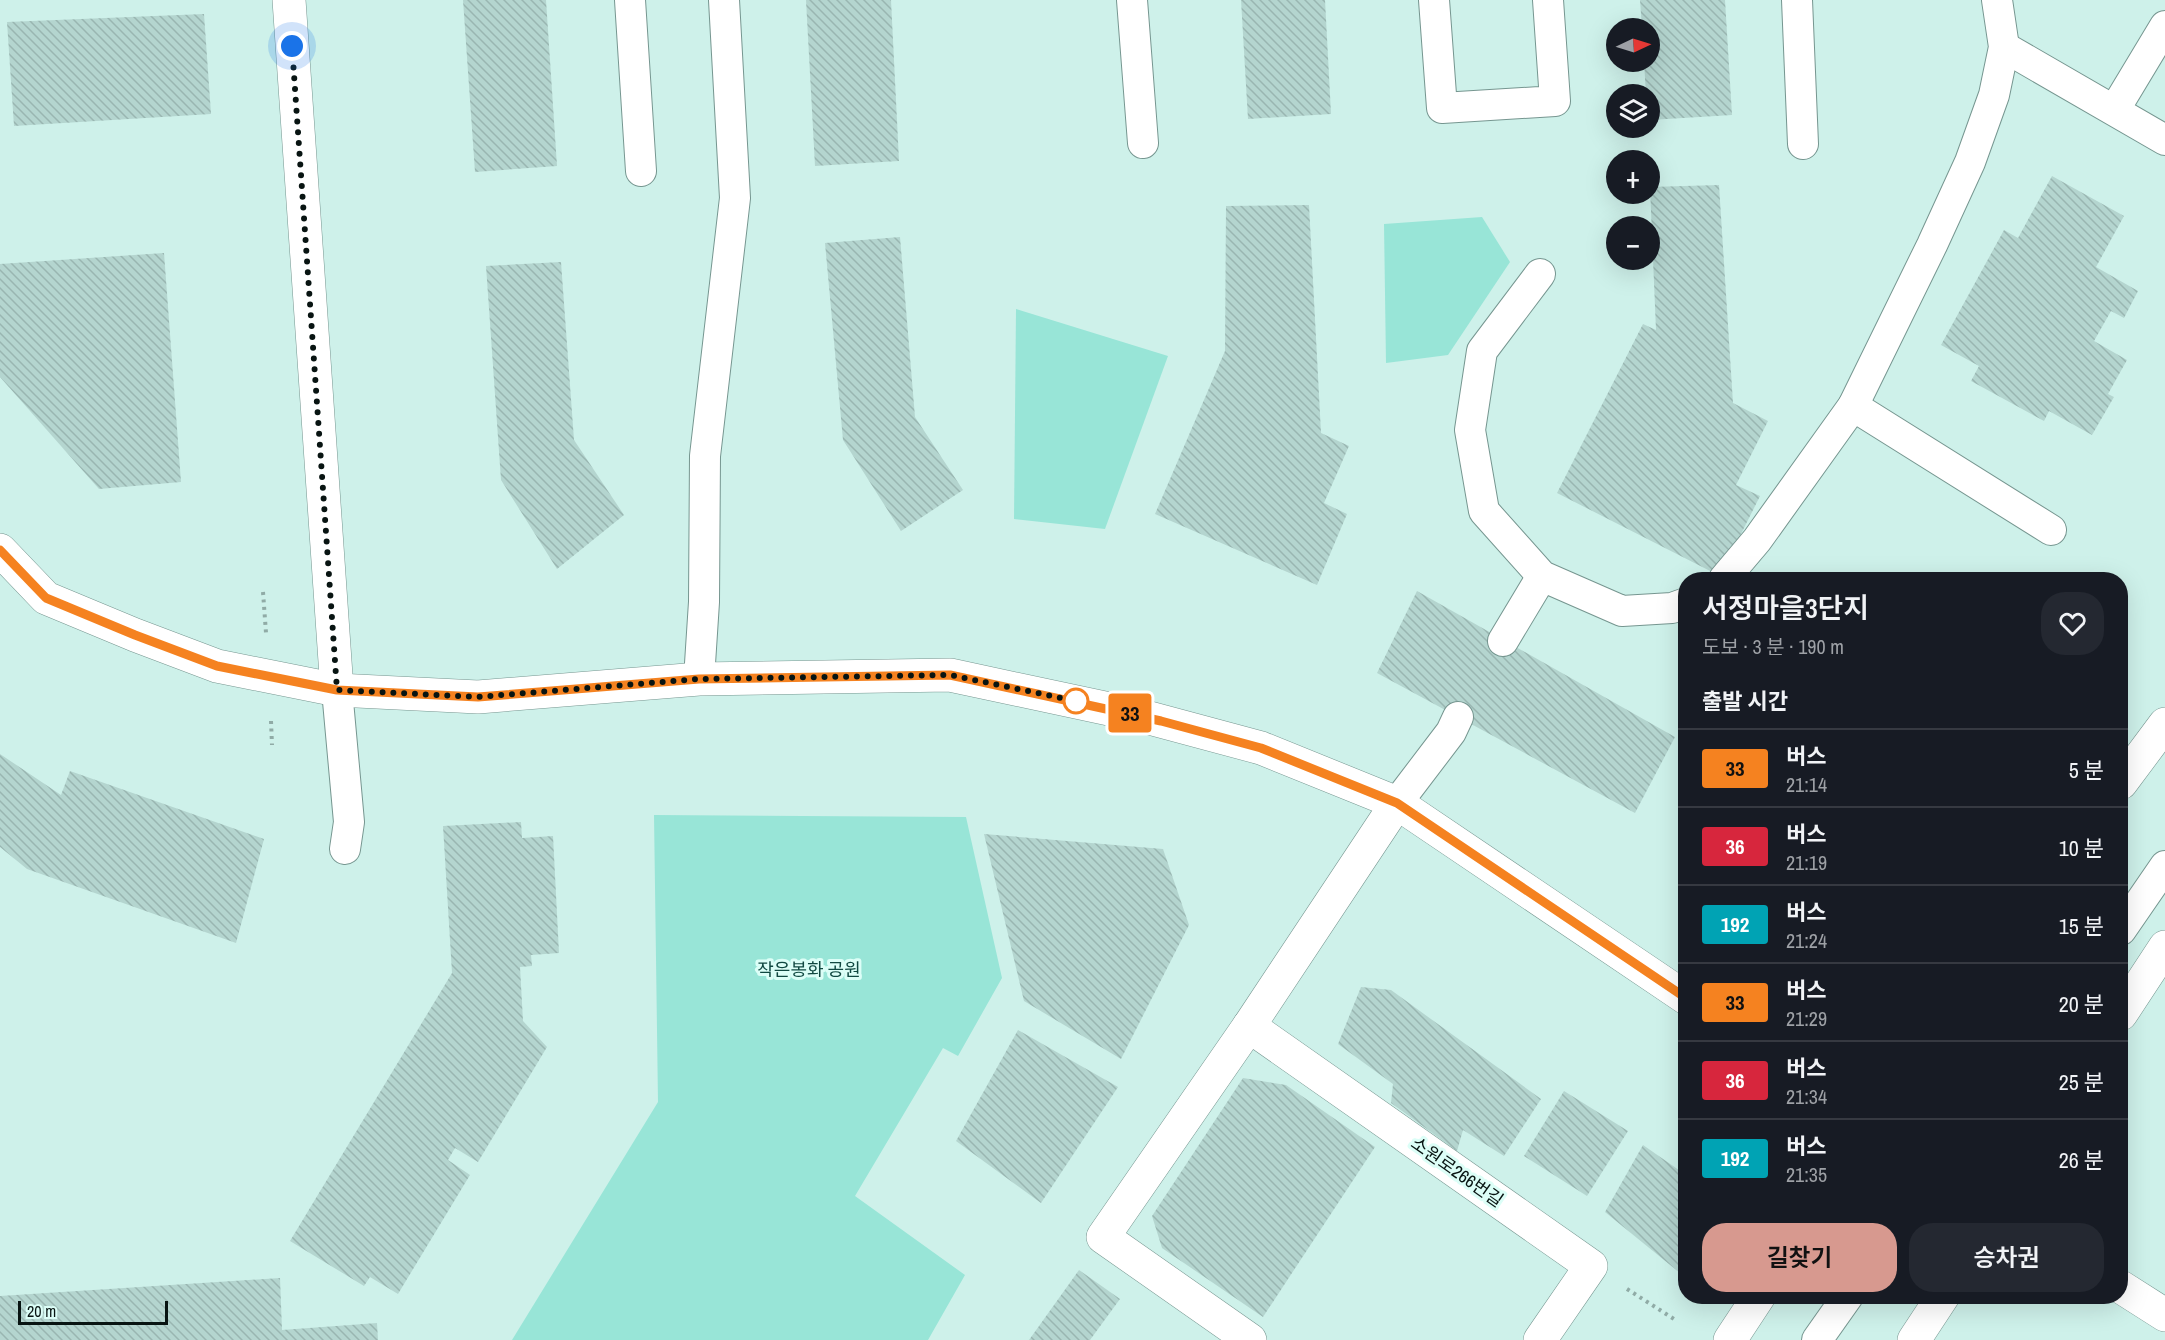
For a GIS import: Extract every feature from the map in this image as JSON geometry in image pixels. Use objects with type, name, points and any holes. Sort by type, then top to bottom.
[{"type":"main road","points":[[289,0],[337,690]]},
{"type":"main road","points":[[0,550],[46,598],[135,635],[217,666],[337,690],[478,697],[699,679],[950,675],[1142,716],[1261,748],[1397,803],[1678,993]]},
{"type":"main road","points":[[2128,774],[2165,724]]},
{"type":"main road","points":[[1250,1340],[1103,1237],[1249,1026],[1397,803]]},
{"type":"main road","points":[[2128,1003],[2165,947]]},
{"type":"main road","name":"소원로266번길","points":[[1249,1026],[1591,1266]]},
{"type":"main road","points":[[1540,1340],[1591,1266]]},
{"type":"main road","points":[[2128,1291],[2165,1315]]},
{"type":"main road","points":[[1730,1340],[1754,1304]]},
{"type":"main road","points":[[1914,1340],[1937,1304]]},
{"type":"lane","points":[[630,0],[641,171]]},
{"type":"lane","points":[[699,679],[704,602],[705,456],[735,198],[724,0]]},
{"type":"lane","points":[[1132,0],[1143,143]]},
{"type":"lane","points":[[1434,0],[1442,108],[1555,100],[1548,0]]},
{"type":"lane","points":[[1797,0],[1803,144]]},
{"type":"lane","points":[[1738,572],[1757,540],[1853,406],[1970,162],[1994,95],[2004,47],[1997,0]]},
{"type":"lane","points":[[2115,109],[2165,26]]},
{"type":"lane","points":[[2004,47],[2115,109],[2165,140]]},
{"type":"lane","points":[[1540,273],[1482,351],[1470,430],[1484,511],[1542,576],[1622,611],[1678,606]]},
{"type":"lane","points":[[1853,406],[2052,530]]},
{"type":"lane","points":[[1503,640],[1542,576]]},
{"type":"lane","points":[[337,690],[349,822],[345,849]]},
{"type":"lane","points":[[1397,803],[1451,732],[1458,717]]},
{"type":"lane","points":[[2128,920],[2165,866]]},
{"type":"lane","points":[[1817,1340],[1842,1304]]},
{"type":"path","points":[[1591,1266],[1674,1319]]},
{"type":"green space","points":[[1482,217],[1510,262],[1448,355],[1386,363],[1384,224]]},
{"type":"green space","points":[[1016,309],[1168,356],[1105,529],[1014,519]]},
{"type":"green space","name":"작은봉화 공원","points":[[654,815],[966,817],[1002,978],[958,1056],[943,1048],[855,1196],[965,1275],[928,1340],[512,1340],[658,1102]]},
{"type":"building","points":[[463,0],[546,0],[557,166],[475,172]]},
{"type":"building","points":[[806,0],[891,0],[899,161],[815,166]]},
{"type":"building","points":[[1241,0],[1325,0],[1331,114],[1248,119]]},
{"type":"building","points":[[1640,0],[1725,0],[1732,115],[1660,119],[1660,84],[1645,84],[1645,72],[1660,72],[1660,18],[1641,18]]},
{"type":"building","points":[[204,14],[211,114],[14,126],[7,22]]},
{"type":"building","points":[[2052,176],[2124,216],[2096,267],[2138,291],[2124,318],[2111,311],[2094,341],[2127,360],[2108,394],[2114,397],[2092,435],[2049,411],[2044,421],[1971,381],[1979,366],[1941,345],[2004,230],[2018,238]]},
{"type":"building","points":[[1719,185],[1733,403],[1768,421],[1736,485],[1760,496],[1722,572],[1712,572],[1557,493],[1643,324],[1656,330],[1653,270],[1660,270],[1660,216],[1651,216],[1651,204],[1660,204],[1660,187]]},
{"type":"building","points":[[1309,205],[1321,433],[1349,446],[1324,503],[1347,514],[1317,585],[1155,514],[1225,351],[1226,206]]},
{"type":"building","points":[[900,237],[915,417],[963,490],[901,531],[843,440],[825,243]]},
{"type":"building","points":[[164,253],[181,482],[99,489],[0,377],[0,264]]},
{"type":"building","points":[[561,262],[574,440],[624,515],[557,569],[501,480],[486,266]]},
{"type":"building","points":[[1417,591],[1675,737],[1635,813],[1377,673]]},
{"type":"building","points":[[0,754],[61,795],[70,771],[264,839],[236,943],[27,869],[0,847]]},
{"type":"building","points":[[521,822],[522,838],[553,836],[559,953],[531,955],[532,966],[520,967],[523,1021],[547,1047],[478,1162],[455,1148],[448,1160],[470,1175],[398,1294],[370,1277],[364,1286],[290,1241],[452,973],[443,826]]},
{"type":"building","points":[[984,834],[1163,849],[1189,925],[1121,1059],[1024,1001]]},
{"type":"building","points":[[1361,987],[1391,990],[1541,1099],[1504,1156],[1463,1130],[1457,1151],[1391,1103],[1393,1084],[1338,1044]]},
{"type":"building","points":[[1018,1030],[1118,1087],[1041,1203],[956,1141]]},
{"type":"building","points":[[1243,1078],[1286,1085],[1375,1147],[1263,1317],[1162,1248],[1152,1216]]},
{"type":"building","points":[[1564,1091],[1628,1131],[1587,1196],[1524,1156]]},
{"type":"building","points":[[1643,1145],[1678,1169],[1678,1271],[1605,1212]]},
{"type":"building","points":[[1079,1270],[1120,1299],[1090,1340],[1029,1340]]},
{"type":"building","points":[[280,1278],[282,1330],[377,1323],[378,1340],[0,1340],[0,1296]]},
{"type":"bus line","name":"33","points":[[0,550],[46,598],[135,635],[217,666],[337,690],[478,697],[699,679],[950,675],[1161,721],[1261,748],[1397,803],[1678,993]]},
{"type":"route","points":[[292,46],[337,690],[478,697],[699,679],[950,675],[1078,702],[1076,701]]}]
